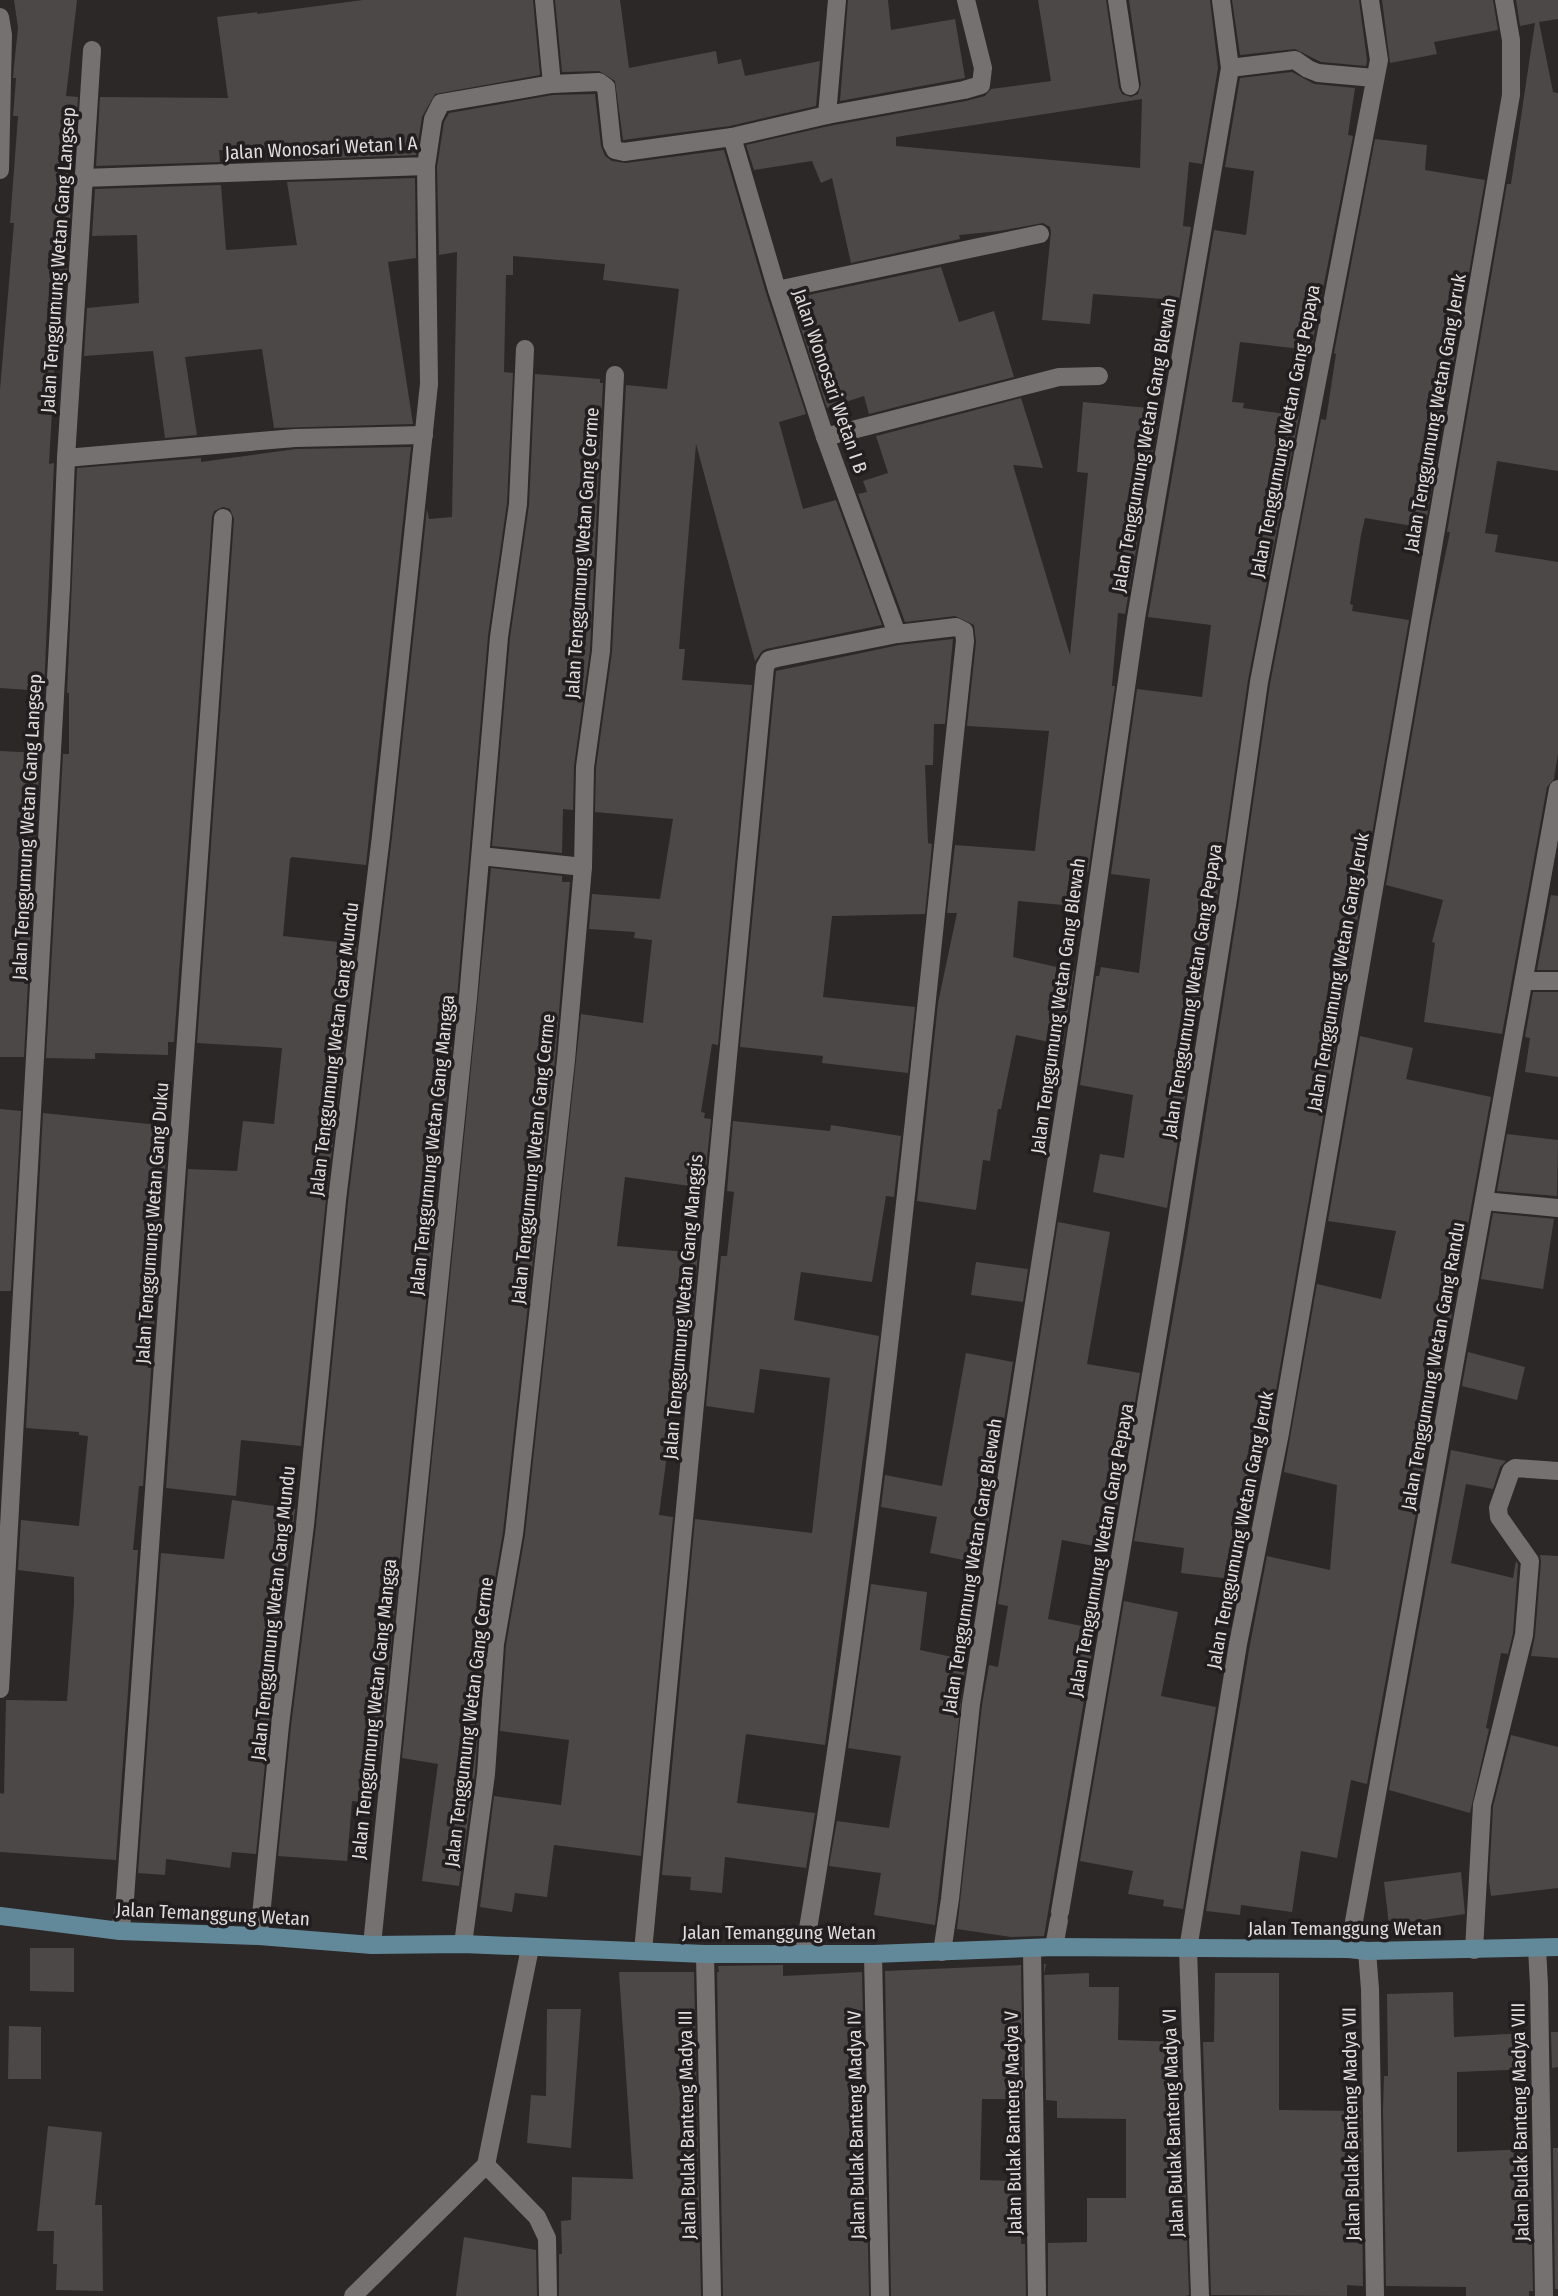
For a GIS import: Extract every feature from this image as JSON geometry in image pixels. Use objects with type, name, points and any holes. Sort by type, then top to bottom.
[{"type":"street","points":[[544,0],[552,84],[598,82],[606,87],[612,144],[615,150],[624,152],[732,137],[827,115],[981,85],[983,68],[965,0]]},
{"type":"street","points":[[827,115],[837,0]]},
{"type":"street","points":[[1117,0],[1130,86]]},
{"type":"street","name":"Jalan Tenggumung Wetan Gang Blewah","points":[[942,1952],[971,1704],[1074,1049],[1136,618],[1230,68],[1222,0]]},
{"type":"street","name":"Jalan Tenggumung Wetan Gang Pepaya","points":[[1054,1943],[1167,1283],[1228,899],[1259,681],[1379,60],[1370,0]]},
{"type":"street","name":"Jalan Tenggumung Wetan Gang Jeruk","points":[[1191,1937],[1238,1644],[1280,1433],[1511,95],[1511,40],[1504,0]]},
{"type":"street","points":[[0,17],[3,35],[0,170]]},
{"type":"street","name":"Jalan Tenggumung Wetan Gang Langsep","points":[[0,1689],[61,602],[66,457],[92,50]]},
{"type":"street","points":[[1230,68],[1295,60],[1318,73],[1374,78]]},
{"type":"street","name":"Jalan Wonosari Wetan I A","points":[[83,178],[426,166],[433,119],[441,103],[552,84]]},
{"type":"street","name":"Jalan Wonosari Wetan I B","points":[[732,137],[777,290],[825,437],[897,634]]},
{"type":"street","name":"Jalan Tenggumung Wetan Gang Mundu","points":[[260,1923],[280,1725],[305,1525],[337,1200],[379,849],[429,383],[426,166]]},
{"type":"street","points":[[777,290],[1040,234]]},
{"type":"street","name":"Jalan Tenggumung Wetan Gang Mangga","points":[[372,1945],[481,856],[499,637],[518,504],[525,349]]},
{"type":"street","name":"Jalan Tenggumung Wetan Gang Cerme","points":[[465,1933],[486,1774],[495,1644],[514,1534],[566,1060],[583,867],[585,767],[601,651],[615,375]]},
{"type":"street","points":[[825,437],[1059,377],[1099,376]]},
{"type":"street","points":[[66,457],[295,439],[424,435]]},
{"type":"street","name":"Jalan Tenggumung Wetan Gang Duku","points":[[121,1925],[125,1899],[223,518]]},
{"type":"street","points":[[807,1937],[853,1648],[965,640],[964,631],[956,627],[897,634]]},
{"type":"street","name":"Jalan Tenggumung Wetan Gang Manggis","points":[[643,1946],[765,667],[769,660],[777,658],[897,634]]},
{"type":"street","name":"Jalan Tenggumung Wetan Gang Randu","points":[[1350,1943],[1558,789]]},
{"type":"street","points":[[481,856],[583,867]]},
{"type":"street","points":[[1524,981],[1558,981]]},
{"type":"street","points":[[1485,1201],[1558,1208]]},
{"type":"street","points":[[1474,1941],[1482,1805],[1524,1635],[1530,1561],[1499,1517],[1498,1508],[1511,1471],[1515,1468],[1558,1471]]},
{"type":"street","name":"Jalan Temanggung Wetan","points":[[0,1916],[121,1925],[260,1923],[372,1945],[465,1933],[530,1948],[643,1946],[705,1954],[807,1937],[873,1954],[1032,1949],[1054,1943],[1191,1937],[1350,1943],[1367,1951],[1474,1941],[1537,1948],[1558,1947]]},
{"type":"street","name":"Jalan Bulak Banteng Madya VI","points":[[1191,1937],[1200,2296]]},
{"type":"street","points":[[353,2296],[486,2165],[530,1948]]},
{"type":"street","name":"Jalan Bulak Banteng Madya VIII","points":[[1537,1948],[1544,2296]]},
{"type":"street","name":"Jalan Bulak Banteng Madya V","points":[[1032,1949],[1037,2296]]},
{"type":"street","name":"Jalan Bulak Banteng Madya VII","points":[[1367,1951],[1370,1989],[1375,2296]]},
{"type":"street","name":"Jalan Bulak Banteng Madya III","points":[[705,1954],[712,2296]]},
{"type":"street","name":"Jalan Bulak Banteng Madya IV","points":[[873,1954],[880,2296]]},
{"type":"street","points":[[486,2165],[537,2217],[547,2238],[548,2296]]},
{"type":"building","points":[[14,0],[77,0],[66,96],[78,97],[61,358],[55,358],[49,464],[54,463],[44,691],[0,688],[0,390],[14,223],[10,223],[18,116],[13,116],[16,78],[13,78],[18,28]]},
{"type":"building","points":[[363,0],[533,0],[540,75],[435,94],[422,117],[416,155],[284,160],[282,151],[219,150],[220,162],[96,166],[100,97],[228,98],[217,17]]},
{"type":"building","points":[[555,0],[620,0],[629,68],[716,51],[718,64],[741,59],[745,76],[820,61],[816,106],[730,126],[623,140],[615,81],[599,71],[562,72]]},
{"type":"building","points":[[848,0],[888,0],[891,30],[955,19],[965,78],[840,101]]},
{"type":"building","points":[[1038,0],[1106,0],[1119,88],[1122,94],[1131,97],[1138,94],[1141,84],[1129,0],[1210,0],[1218,68],[1202,164],[1189,162],[1183,226],[1191,227],[1179,300],[1093,294],[1090,324],[1042,320],[1051,232],[1050,227],[1043,223],[959,235],[960,239],[851,263],[832,178],[821,183],[812,161],[754,170],[746,145],[829,126],[966,101],[985,96],[991,89],[1051,81]],"holes":[[[1142,99],[1140,168],[896,146],[896,137]]]},
{"type":"building","points":[[1232,0],[1359,0],[1366,66],[1321,62],[1295,49],[1240,55]]},
{"type":"building","points":[[1382,0],[1493,0],[1498,30],[1434,42],[1437,54],[1390,63]]},
{"type":"building","points":[[1516,0],[1558,0],[1558,19],[1539,22],[1553,92],[1558,93],[1558,471],[1497,461],[1485,533],[1498,535],[1495,552],[1558,562],[1558,753],[1554,779],[1547,787],[1502,1034],[1424,1022],[1435,943],[1432,942],[1443,900],[1386,885],[1431,624],[1450,532],[1447,532],[1507,184],[1511,184],[1535,23],[1520,26]]},
{"type":"building","points":[[1292,72],[1314,84],[1355,88],[1348,135],[1353,136],[1311,350],[1240,342],[1232,402],[1244,403],[1243,408],[1299,416],[1248,680],[1217,897],[1167,1208],[1093,1192],[1100,1154],[1124,1158],[1133,1095],[1080,1085],[1096,976],[1099,976],[1101,967],[1139,973],[1150,879],[1111,874],[1137,689],[1202,697],[1211,625],[1148,617],[1214,230],[1246,235],[1254,171],[1225,167],[1240,78]]},
{"type":"building","points":[[595,94],[601,146],[605,156],[612,161],[626,163],[724,150],[766,293],[806,414],[779,422],[803,509],[836,500],[882,625],[766,649],[755,661],[696,444],[679,649],[685,649],[682,680],[752,685],[718,1045],[712,1044],[701,1112],[705,1113],[704,1118],[711,1119],[704,1188],[625,1177],[617,1246],[698,1253],[684,1402],[674,1401],[659,1515],[673,1517],[641,1856],[554,1845],[547,1897],[515,1893],[512,1912],[480,1907],[494,1796],[561,1805],[569,1740],[500,1731],[506,1645],[525,1535],[581,1014],[643,1023],[652,940],[634,938],[635,932],[589,929],[592,894],[660,899],[673,819],[595,812],[596,768],[612,652],[626,385],[667,389],[679,289],[603,280],[605,264],[513,256],[513,275],[506,275],[504,372],[513,373],[507,503],[488,636],[457,997],[380,1755],[365,1752],[361,1802],[352,1801],[347,1861],[278,1856],[316,1526],[348,1201],[392,837],[427,509],[429,519],[452,517],[457,252],[439,255],[437,167],[444,122],[449,113],[553,95]]},
{"type":"building","points":[[1375,139],[1427,145],[1425,170],[1485,180],[1425,528],[1365,518],[1361,535],[1350,604],[1353,605],[1352,611],[1409,620],[1269,1431],[1262,1467],[1259,1466],[1239,1580],[1181,1573],[1184,1548],[1134,1541],[1187,1236],[1270,684],[1321,419],[1326,420],[1336,354],[1334,353]]},
{"type":"building","points":[[415,178],[416,258],[388,262],[413,424],[274,428],[262,349],[185,357],[197,435],[165,438],[153,351],[84,356],[87,308],[139,303],[137,235],[92,236],[95,189],[221,185],[226,250],[297,245],[287,182]]},
{"type":"building","points":[[941,267],[959,322],[994,311],[1014,377],[869,414],[864,396],[827,408],[792,301],[813,294]]},
{"type":"building","points":[[535,374],[600,379],[600,383],[603,383],[590,650],[574,766],[573,810],[563,809],[562,853],[492,846],[510,638],[529,505]]},
{"type":"building","points":[[1021,398],[1043,468],[1013,465],[1070,655],[1088,473],[1077,472],[1083,402],[1160,409],[1125,614],[1118,613],[1112,686],[1115,686],[1088,872],[1082,871],[1081,877],[1077,876],[1075,906],[1018,901],[1013,957],[1074,971],[1063,1045],[1016,1035],[1001,1109],[998,1109],[990,1161],[983,1160],[976,1210],[917,1201],[938,1003],[957,913],[947,913],[955,845],[1035,851],[1049,731],[967,726],[976,642],[974,625],[955,616],[905,622],[858,494],[867,492],[863,481],[888,473],[876,436]]},
{"type":"building","points":[[411,447],[366,865],[292,857],[290,859],[283,936],[357,944],[326,1199],[301,1446],[241,1440],[236,1496],[166,1488],[188,1169],[237,1171],[243,1121],[274,1124],[282,1048],[197,1043],[234,519],[230,509],[223,507],[214,511],[212,517],[174,1042],[168,1042],[168,1055],[95,1053],[95,1059],[46,1058],[63,754],[69,754],[67,693],[77,468],[201,458],[201,462],[296,449]]},
{"type":"building","points":[[953,639],[945,724],[934,724],[933,765],[925,765],[928,843],[932,844],[925,914],[832,916],[823,997],[915,1007],[908,1073],[822,1063],[823,1056],[740,1047],[776,671],[899,645]]},
{"type":"building","points":[[0,751],[40,753],[24,1057],[0,1057]]},
{"type":"building","points":[[491,868],[562,876],[562,882],[570,882],[555,1059],[503,1532],[484,1642],[475,1773],[459,1886],[422,1881],[438,1764],[402,1758]]},
{"type":"building","points":[[1551,895],[1558,896],[1558,970],[1537,970]]},
{"type":"building","points":[[1533,992],[1558,992],[1558,1077],[1525,1072],[1530,1038],[1525,1037]]},
{"type":"building","points":[[1360,1036],[1413,1048],[1406,1079],[1491,1097],[1367,1784],[1351,1780],[1337,1858],[1301,1851],[1292,1912],[1241,1905],[1240,1915],[1206,1911],[1267,1556],[1330,1570],[1337,1485],[1284,1472],[1317,1284],[1381,1299],[1396,1231],[1328,1221]]},
{"type":"building","points":[[0,1109],[21,1111],[11,1291],[0,1291]]},
{"type":"building","points":[[43,1113],[168,1126],[143,1486],[139,1486],[133,1550],[138,1550],[116,1860],[0,1852],[0,1793],[4,1794],[6,1700],[67,1701],[74,1604],[74,1577],[18,1570],[21,1520],[79,1526],[88,1436],[79,1435],[79,1432],[26,1428]]},
{"type":"building","points":[[733,1121],[830,1131],[831,1125],[901,1136],[894,1197],[886,1196],[872,1282],[801,1272],[794,1320],[879,1336],[825,1745],[746,1734],[737,1803],[815,1813],[806,1868],[725,1857],[722,1893],[690,1890],[691,1877],[662,1875],[695,1519],[812,1533],[830,1378],[760,1369],[754,1413],[706,1406],[721,1256],[727,1256],[734,1192],[727,1191]]},
{"type":"building","points":[[1507,1134],[1558,1140],[1557,1196],[1497,1191]]},
{"type":"building","points":[[1493,1213],[1554,1219],[1543,1289],[1481,1279]]},
{"type":"building","points":[[1058,1222],[1110,1232],[1087,1364],[1140,1373],[1110,1549],[1062,1540],[1048,1619],[1096,1629],[1044,1936],[1011,1937],[957,1929],[982,1705],[989,1665],[998,1667],[1008,1606],[998,1604]]},
{"type":"building","points":[[976,1262],[1028,1269],[1023,1302],[971,1295]]},
{"type":"building","points":[[1468,1352],[1525,1367],[1517,1400],[1462,1386]]},
{"type":"building","points":[[966,1353],[1013,1362],[982,1564],[930,1553],[937,1517],[881,1507],[885,1475],[942,1486]]},
{"type":"building","points":[[1451,1450],[1506,1461],[1500,1467],[1493,1489],[1466,1484],[1451,1563],[1513,1578],[1516,1561],[1518,1564],[1513,1633],[1508,1654],[1501,1653],[1486,1728],[1489,1729],[1470,1813],[1389,1790]]},
{"type":"building","points":[[232,1500],[295,1509],[256,1854],[232,1852],[230,1868],[166,1859],[165,1875],[138,1873],[161,1553],[224,1559]]},
{"type":"building","points":[[1540,1555],[1558,1556],[1558,1658],[1531,1656],[1535,1636]]},
{"type":"building","points":[[871,1584],[927,1592],[920,1650],[966,1660],[935,1925],[874,1915],[881,1873],[829,1866],[837,1821],[889,1828],[901,1756],[848,1748]]},
{"type":"building","points":[[1124,1601],[1178,1612],[1161,1696],[1216,1707],[1183,1909],[1163,1906],[1164,1900],[1128,1894],[1133,1871],[1080,1861]]},
{"type":"building","points":[[1511,1735],[1558,1747],[1558,1888],[1491,1896],[1489,1881],[1493,1807]]},
{"type":"building","points":[[1461,1872],[1465,1914],[1389,1925],[1384,1882]]},
{"type":"building","points":[[30,1948],[74,1948],[74,1992],[30,1991]]},
{"type":"building","points":[[783,1965],[783,1976],[862,1972],[869,2296],[723,2296],[718,1966]]},
{"type":"building","points":[[1021,1965],[1023,2099],[982,2099],[980,2180],[1022,2181],[1021,2244],[1025,2244],[1026,2296],[891,2296],[885,1971]]},
{"type":"building","points":[[619,1972],[694,1972],[701,2296],[559,2296],[561,2221],[571,2220],[572,2177],[633,2179]]},
{"type":"building","points":[[1089,1973],[1089,1987],[1119,1987],[1118,2040],[1180,2042],[1189,2295],[1048,2296],[1048,2243],[1087,2242],[1087,2198],[1126,2198],[1126,2119],[1057,2118],[1057,2101],[1046,2100],[1044,1975]]},
{"type":"building","points":[[1215,1973],[1279,1973],[1279,2110],[1361,2111],[1363,2286],[1347,2285],[1347,2296],[1211,2295],[1203,2042],[1214,2042]]},
{"type":"building","points":[[1453,1992],[1454,2037],[1528,2033],[1529,2069],[1457,2072],[1457,2152],[1530,2149],[1533,2291],[1529,2291],[1529,2296],[1466,2296],[1466,2287],[1386,2286],[1383,2110],[1384,2076],[1388,2076],[1387,1994]]},
{"type":"building","points":[[547,2009],[581,2009],[571,2148],[527,2143],[531,2095],[546,2096]]},
{"type":"building","points":[[9,2026],[41,2027],[41,2079],[8,2079]]},
{"type":"building","points":[[1551,2032],[1558,2032],[1558,2067],[1552,2068]]},
{"type":"building","points":[[48,2126],[102,2132],[95,2205],[102,2205],[103,2291],[56,2290],[57,2264],[53,2264],[54,2231],[37,2231]]},
{"type":"building","points":[[1553,2148],[1558,2148],[1558,2289],[1555,2289]]},
{"type":"building","points":[[464,2237],[536,2250],[537,2296],[456,2296]]}]
